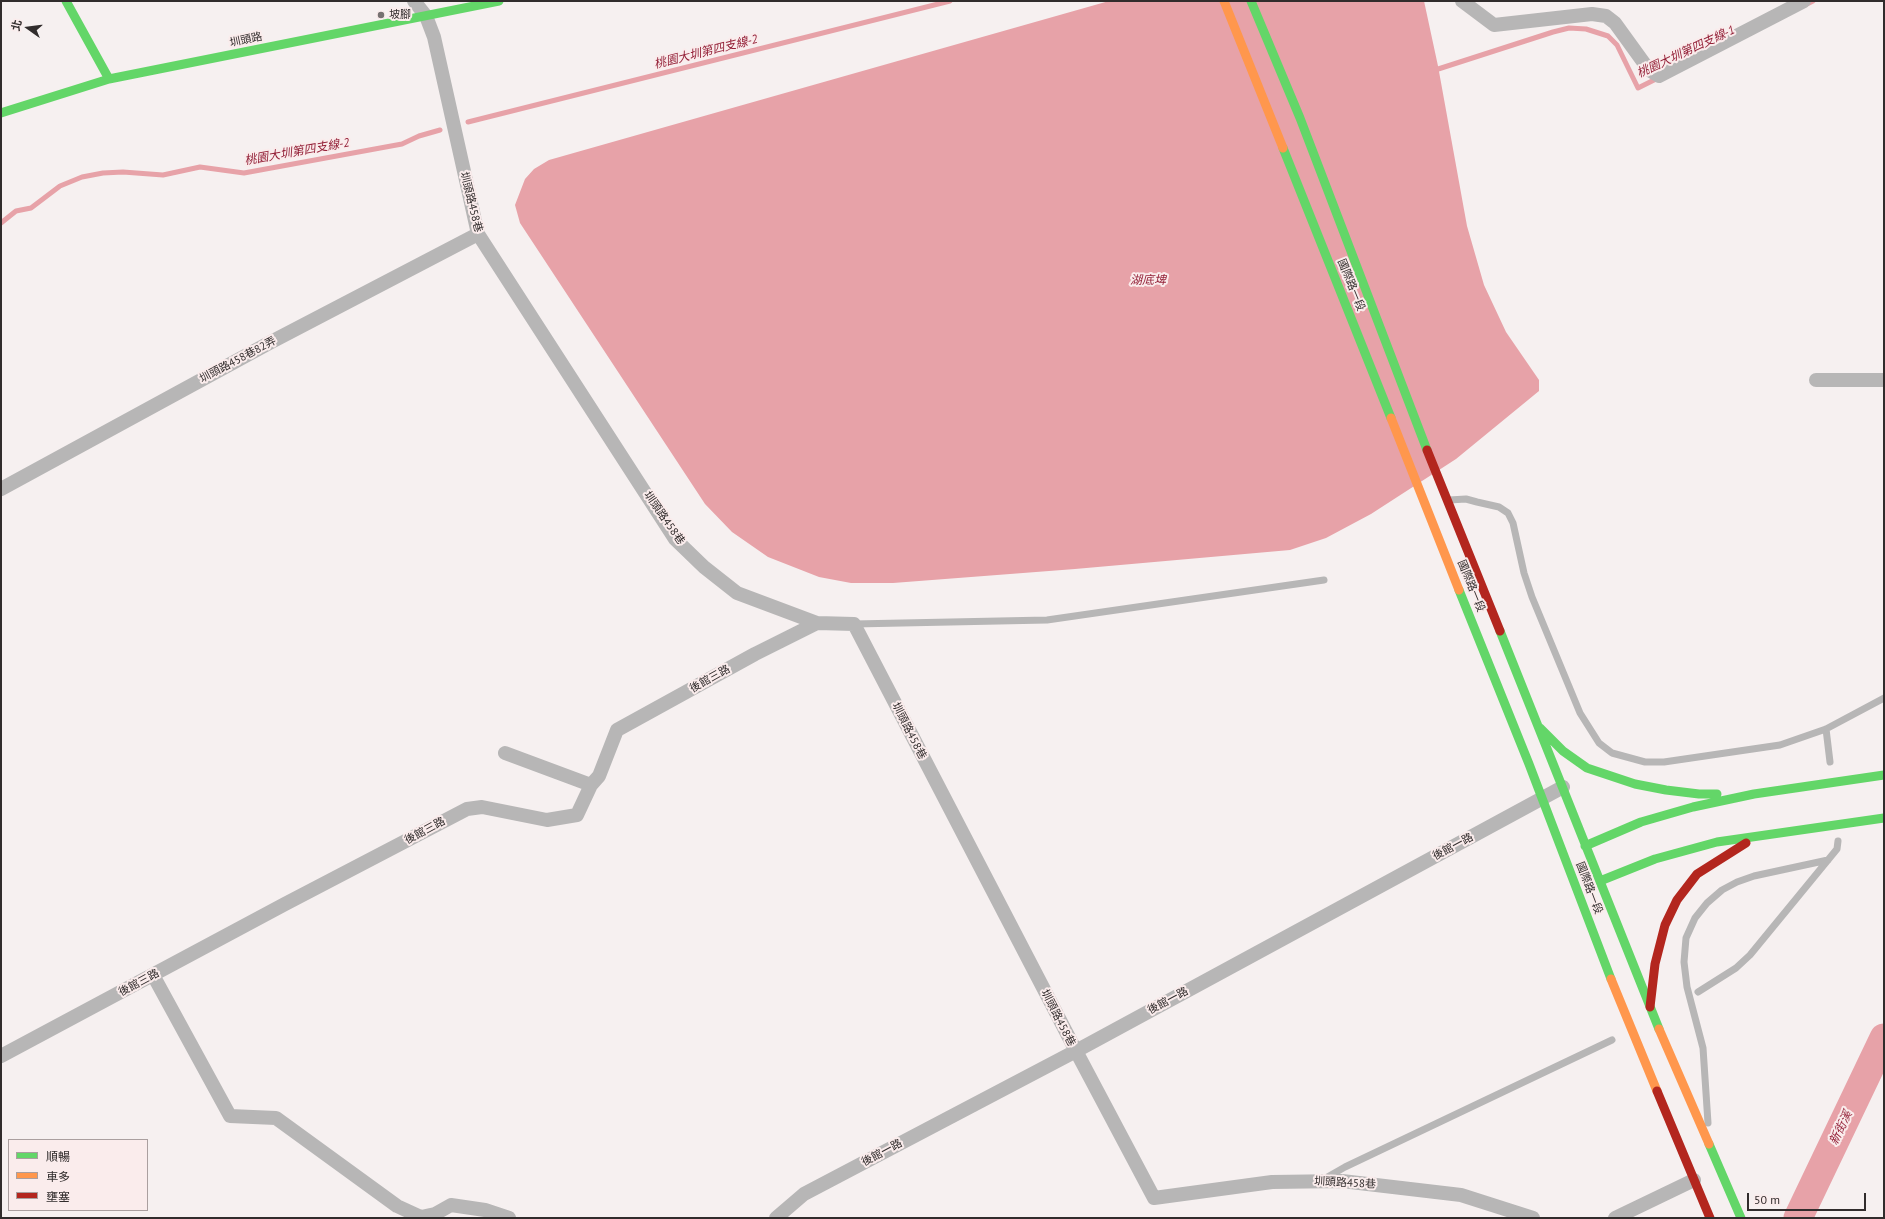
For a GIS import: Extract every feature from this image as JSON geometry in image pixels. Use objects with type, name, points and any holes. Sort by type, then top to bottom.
[{"type":"main road","points":[[66,1],[109,80]]},
{"type":"main road","name":"圳頭路","points":[[1,113],[35,101],[109,80],[499,1]]},
{"type":"main road","name":"國際路一段","points":[[1224,1],[1542,799],[1616,992],[1710,1218]]},
{"type":"main road","name":"國際路一段","points":[[1251,1],[1300,118],[1446,500],[1540,728],[1585,846],[1650,1007],[1742,1218]]},
{"type":"main road","points":[[1540,728],[1563,751],[1588,768],[1611,776],[1658,789],[1699,794],[1754,794]]},
{"type":"main road","points":[[1884,775],[1754,794],[1693,807],[1641,822],[1585,846],[1572,878],[1600,881],[1655,859],[1717,842],[1847,822],[1884,818]]},
{"type":"main road","points":[[1650,1007],[1655,964],[1665,925],[1677,900],[1697,874],[1728,853],[1760,836]]},
{"type":"street","name":"圳頭路458巷","points":[[414,1],[426,16],[434,37],[478,234],[676,539],[704,567],[737,592],[817,624],[854,624],[1154,1198],[1272,1182],[1342,1181],[1461,1195],[1533,1218]]},
{"type":"street","points":[[1462,1],[1494,25],[1592,14],[1606,16],[1615,23],[1649,70],[1659,76],[1804,1]]},
{"type":"street","name":"圳頭路458巷82弄","points":[[1,489],[271,342],[478,234]]},
{"type":"street","points":[[1816,380],[1884,380]]},
{"type":"street","name":"後館三路","points":[[1,1056],[467,809],[482,807],[547,820],[577,815],[592,785],[599,776],[617,730],[754,654],[817,624]]},
{"type":"street","points":[[504,753],[592,785]]},
{"type":"street","name":"後館一路","points":[[776,1218],[804,1194],[1076,1051],[1563,787]]},
{"type":"street","points":[[153,975],[230,1116],[276,1118],[397,1206],[421,1216],[435,1214],[451,1205],[484,1210],[509,1218]]},
{"type":"street","points":[[1615,1218],[1694,1180]]},
{"type":"lane","points":[[1446,500],[1466,499],[1499,507],[1508,513],[1513,523],[1524,573],[1532,597],[1580,713],[1599,743],[1612,753],[1645,762],[1664,762],[1780,746],[1826,729],[1884,698]]},
{"type":"lane","points":[[854,624],[1047,620],[1324,580]]},
{"type":"lane","points":[[1826,729],[1830,762]]},
{"type":"lane","points":[[1698,992],[1736,968],[1750,956],[1837,849],[1838,841]]},
{"type":"lane","points":[[1710,1145],[1703,1048],[1687,987],[1684,962],[1686,938],[1695,918],[1707,903],[1722,890],[1737,882],[1754,876],[1828,860]]},
{"type":"lane","points":[[1321,1181],[1345,1167],[1612,1040]]},
{"type":"water","name":"湖底埤","points":[[1109,1],[1424,1],[1438,66],[1467,226],[1484,285],[1506,332],[1539,380],[1539,391],[1456,459],[1371,514],[1326,538],[1290,550],[893,583],[851,583],[819,577],[768,557],[732,532],[705,504],[520,223],[515,205],[525,179],[534,169],[549,160]]},
{"type":"waterway","name":"桃園大圳第四支線-2","points":[[468,122],[950,1]]},
{"type":"waterway","name":"桃園大圳第四支線-1","points":[[1805,5],[1813,1]]},
{"type":"waterway","name":"桃園大圳第四支線-1","points":[[1432,71],[1569,28],[1586,29],[1608,36],[1617,45],[1638,88],[1658,78]]},
{"type":"waterway","name":"桃園大圳第四支線-2","points":[[1,223],[16,211],[31,208],[60,186],[82,177],[103,173],[123,172],[163,175],[200,167],[244,173],[402,144],[419,136],[440,130]]},
{"type":"waterway","name":"新街溪","points":[[1798,1218],[1884,1038]]},
{"type":"traffic: fast","points":[[66,1],[109,79]]},
{"type":"traffic: fast","points":[[1,113],[109,79],[499,1]]},
{"type":"traffic: fast","points":[[1251,1],[1300,118],[1427,450]]},
{"type":"traffic: fast","points":[[1283,148],[1391,418]]},
{"type":"traffic: fast","points":[[1459,590],[1529,764],[1611,979]]},
{"type":"traffic: fast","points":[[1500,631],[1659,1029]]},
{"type":"traffic: fast","points":[[1540,728],[1563,751],[1587,768],[1635,784],[1666,790],[1699,794],[1717,794]]},
{"type":"traffic: fast","points":[[1585,846],[1641,822],[1693,807],[1754,794],[1884,775]]},
{"type":"traffic: fast","points":[[1600,881],[1655,859],[1717,842],[1884,818]]},
{"type":"traffic: fast","points":[[1709,1144],[1741,1218]]},
{"type":"traffic: slow","points":[[1224,1],[1283,148]]},
{"type":"traffic: slow","points":[[1391,418],[1459,590]]},
{"type":"traffic: slow","points":[[1611,979],[1657,1091]]},
{"type":"traffic: slow","points":[[1659,1029],[1709,1144]]},
{"type":"traffic: jam","points":[[1427,450],[1500,631]]},
{"type":"traffic: jam","points":[[1650,1007],[1655,964],[1665,925],[1677,900],[1697,874],[1746,843]]},
{"type":"traffic: jam","points":[[1657,1091],[1710,1218]]},
{"type":"place","name":"坡腳","points":[[381,15]]}]
